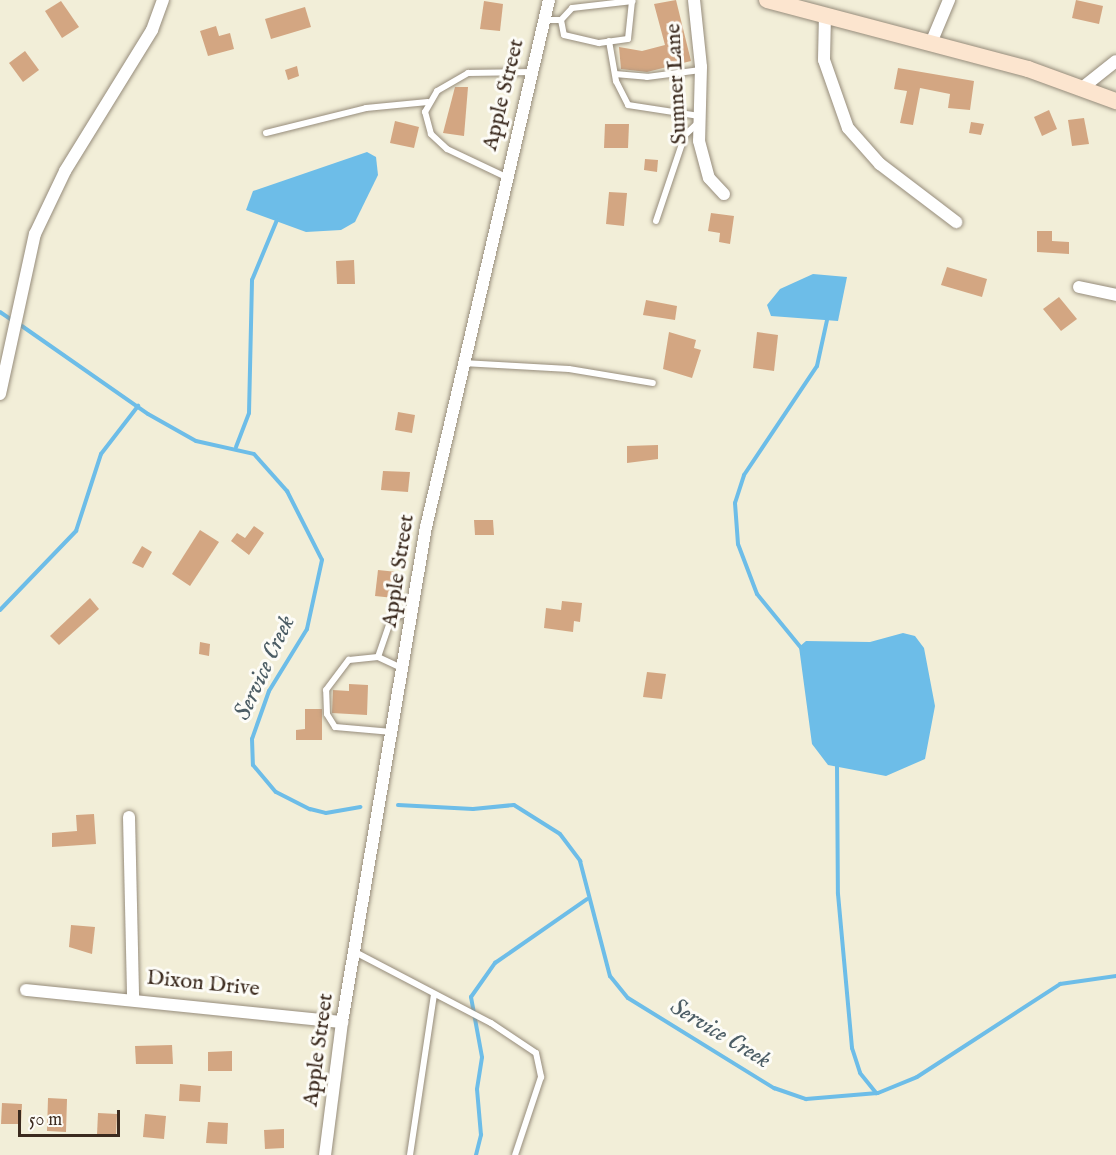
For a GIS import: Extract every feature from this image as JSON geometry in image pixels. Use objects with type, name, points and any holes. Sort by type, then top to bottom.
[{"type":"street","points":[[0,394],[35,234],[65,171],[152,30],[163,0]]},
{"type":"street","name":"Apple Street","points":[[325,1155],[342,1022],[392,732],[405,670],[426,527],[549,0]]},
{"type":"street","name":"Sumner Lane","points":[[694,0],[701,70],[699,119],[704,166],[724,194]]},
{"type":"street","points":[[767,0],[931,43],[1082,88],[1116,101]]},
{"type":"street","points":[[931,43],[949,0]]},
{"type":"street","points":[[825,15],[824,60],[848,128],[880,164],[956,222]]},
{"type":"street","points":[[1082,88],[1116,61]]},
{"type":"street","points":[[1079,287],[1116,294]]},
{"type":"street","name":"Dixon Drive","points":[[129,817],[133,998],[342,1022]]},
{"type":"street","points":[[26,990],[133,998]]},
{"type":"lane","points":[[544,20],[561,20],[572,8],[633,1],[628,39],[609,41],[564,36],[561,20]]},
{"type":"lane","points":[[609,41],[615,74],[628,105],[699,119]]},
{"type":"lane","points":[[615,74],[647,77],[701,70]]},
{"type":"lane","points":[[266,133],[366,108],[428,102],[468,73],[532,72]]},
{"type":"lane","points":[[428,102],[427,125],[447,149],[506,177]]},
{"type":"lane","points":[[656,221],[685,135],[699,119]]},
{"type":"lane","points":[[463,363],[569,369],[653,383]]},
{"type":"lane","points":[[378,657],[391,620],[415,611]]},
{"type":"lane","points":[[392,732],[341,729],[327,714],[326,690],[338,670],[349,660],[378,657],[405,670]]},
{"type":"lane","points":[[355,952],[536,1053],[541,1077],[515,1155]]},
{"type":"lane","points":[[410,1155],[434,995]]},
{"type":"water","points":[[367,152],[376,157],[378,175],[355,222],[341,230],[306,232],[246,210],[253,191]]},
{"type":"water","points":[[813,274],[847,277],[838,321],[771,316],[767,305],[780,289]]},
{"type":"water","points":[[903,633],[915,636],[924,648],[935,706],[925,759],[886,776],[828,765],[812,744],[799,647],[806,641],[870,642]]},
{"type":"building","points":[[676,0],[691,61],[647,72],[621,69],[619,47],[642,51],[665,45],[654,4]]},
{"type":"building","points":[[1076,0],[1103,6],[1099,24],[1072,18]]},
{"type":"building","points":[[61,1],[79,27],[62,38],[45,11]]},
{"type":"building","points":[[484,1],[503,4],[500,31],[480,29]]},
{"type":"building","points":[[305,7],[311,27],[271,39],[265,19]]},
{"type":"building","points":[[216,26],[219,36],[230,33],[234,49],[208,56],[200,31]]},
{"type":"building","points":[[25,51],[39,70],[23,82],[9,63]]},
{"type":"building","points":[[297,66],[299,76],[288,80],[285,70]]},
{"type":"building","points":[[898,68],[974,81],[970,110],[948,108],[950,94],[920,88],[913,125],[900,123],[907,91],[894,89]]},
{"type":"building","points":[[455,87],[468,87],[464,136],[443,133]]},
{"type":"building","points":[[1049,110],[1057,129],[1042,136],[1034,117]]},
{"type":"building","points":[[1084,118],[1089,144],[1072,146],[1068,120]]},
{"type":"building","points":[[395,121],[419,127],[414,148],[390,143]]},
{"type":"building","points":[[971,122],[984,124],[981,135],[969,133]]},
{"type":"building","points":[[605,124],[629,124],[628,148],[604,148]]},
{"type":"building","points":[[645,159],[658,160],[657,172],[644,170]]},
{"type":"building","points":[[609,192],[627,193],[624,226],[606,224]]},
{"type":"building","points":[[711,213],[734,216],[730,244],[719,242],[720,233],[708,231]]},
{"type":"building","points":[[1037,231],[1052,231],[1052,241],[1069,242],[1069,254],[1037,252]]},
{"type":"building","points":[[354,260],[355,284],[337,284],[336,261]]},
{"type":"building","points":[[947,267],[987,279],[982,297],[941,285]]},
{"type":"building","points":[[1059,297],[1077,319],[1061,331],[1043,309]]},
{"type":"building","points":[[646,300],[677,306],[675,320],[643,315]]},
{"type":"building","points":[[669,332],[696,340],[694,348],[701,350],[692,378],[663,369]]},
{"type":"building","points":[[757,332],[778,335],[774,371],[753,368]]},
{"type":"building","points":[[398,412],[415,415],[412,433],[395,430]]},
{"type":"building","points":[[658,445],[658,459],[627,463],[627,446]]},
{"type":"building","points":[[383,471],[410,472],[408,492],[381,490]]},
{"type":"building","points":[[474,520],[493,520],[494,535],[475,535]]},
{"type":"building","points":[[254,526],[264,533],[249,555],[231,541],[237,533],[245,538]]},
{"type":"building","points":[[200,530],[219,542],[190,586],[172,574]]},
{"type":"building","points":[[142,546],[152,552],[143,568],[132,563]]},
{"type":"building","points":[[378,570],[397,572],[394,598],[375,596]]},
{"type":"building","points":[[90,598],[99,609],[59,645],[50,636]]},
{"type":"building","points":[[562,601],[582,603],[580,622],[574,621],[573,632],[544,628],[546,608],[561,610]]},
{"type":"building","points":[[200,642],[210,644],[209,656],[199,654]]},
{"type":"building","points":[[647,672],[666,674],[662,699],[643,697]]},
{"type":"building","points":[[349,684],[368,685],[367,715],[332,713],[333,690],[349,691]]},
{"type":"building","points":[[305,709],[322,709],[322,740],[296,740],[296,730],[305,729]]},
{"type":"building","points":[[94,814],[96,844],[52,847],[52,833],[77,831],[76,815]]},
{"type":"building","points":[[71,925],[95,927],[92,954],[69,947]]},
{"type":"building","points":[[172,1045],[173,1064],[136,1064],[135,1046]]},
{"type":"building","points":[[232,1051],[232,1071],[208,1071],[208,1052]]},
{"type":"building","points":[[180,1084],[201,1086],[200,1102],[179,1101]]},
{"type":"building","points":[[48,1098],[67,1099],[66,1132],[47,1131]]},
{"type":"building","points":[[2,1103],[22,1104],[21,1124],[1,1124]]},
{"type":"building","points":[[98,1113],[117,1114],[116,1136],[97,1135]]},
{"type":"building","points":[[145,1114],[166,1116],[164,1139],[143,1137]]},
{"type":"building","points":[[208,1122],[228,1123],[227,1144],[206,1143]]},
{"type":"building","points":[[284,1129],[284,1148],[265,1149],[264,1130]]},
{"type":"waterway","points":[[236,447],[249,413],[252,280],[277,220]]},
{"type":"waterway","name":"Service Creek","points":[[0,312],[12,320]]},
{"type":"waterway","points":[[802,649],[757,594],[738,544],[735,503],[744,475],[817,366],[827,320]]},
{"type":"waterway","name":"Service Creek","points":[[19,324],[148,414],[196,441],[254,454],[287,491],[322,560],[307,629],[269,691],[252,739],[253,765],[276,792],[310,809],[326,813],[360,807]]},
{"type":"waterway","points":[[0,610],[76,531],[101,454],[138,406]]},
{"type":"waterway","points":[[837,764],[838,894],[852,1048],[860,1073],[876,1093]]},
{"type":"waterway","name":"Service Creek","points":[[398,805],[473,809],[514,805],[560,834],[580,861],[610,976],[628,998],[774,1088],[806,1099],[878,1093],[917,1077],[1060,984],[1116,976]]},
{"type":"waterway","points":[[476,1155],[481,1135],[477,1089],[482,1057],[471,997],[495,963],[587,899]]}]
